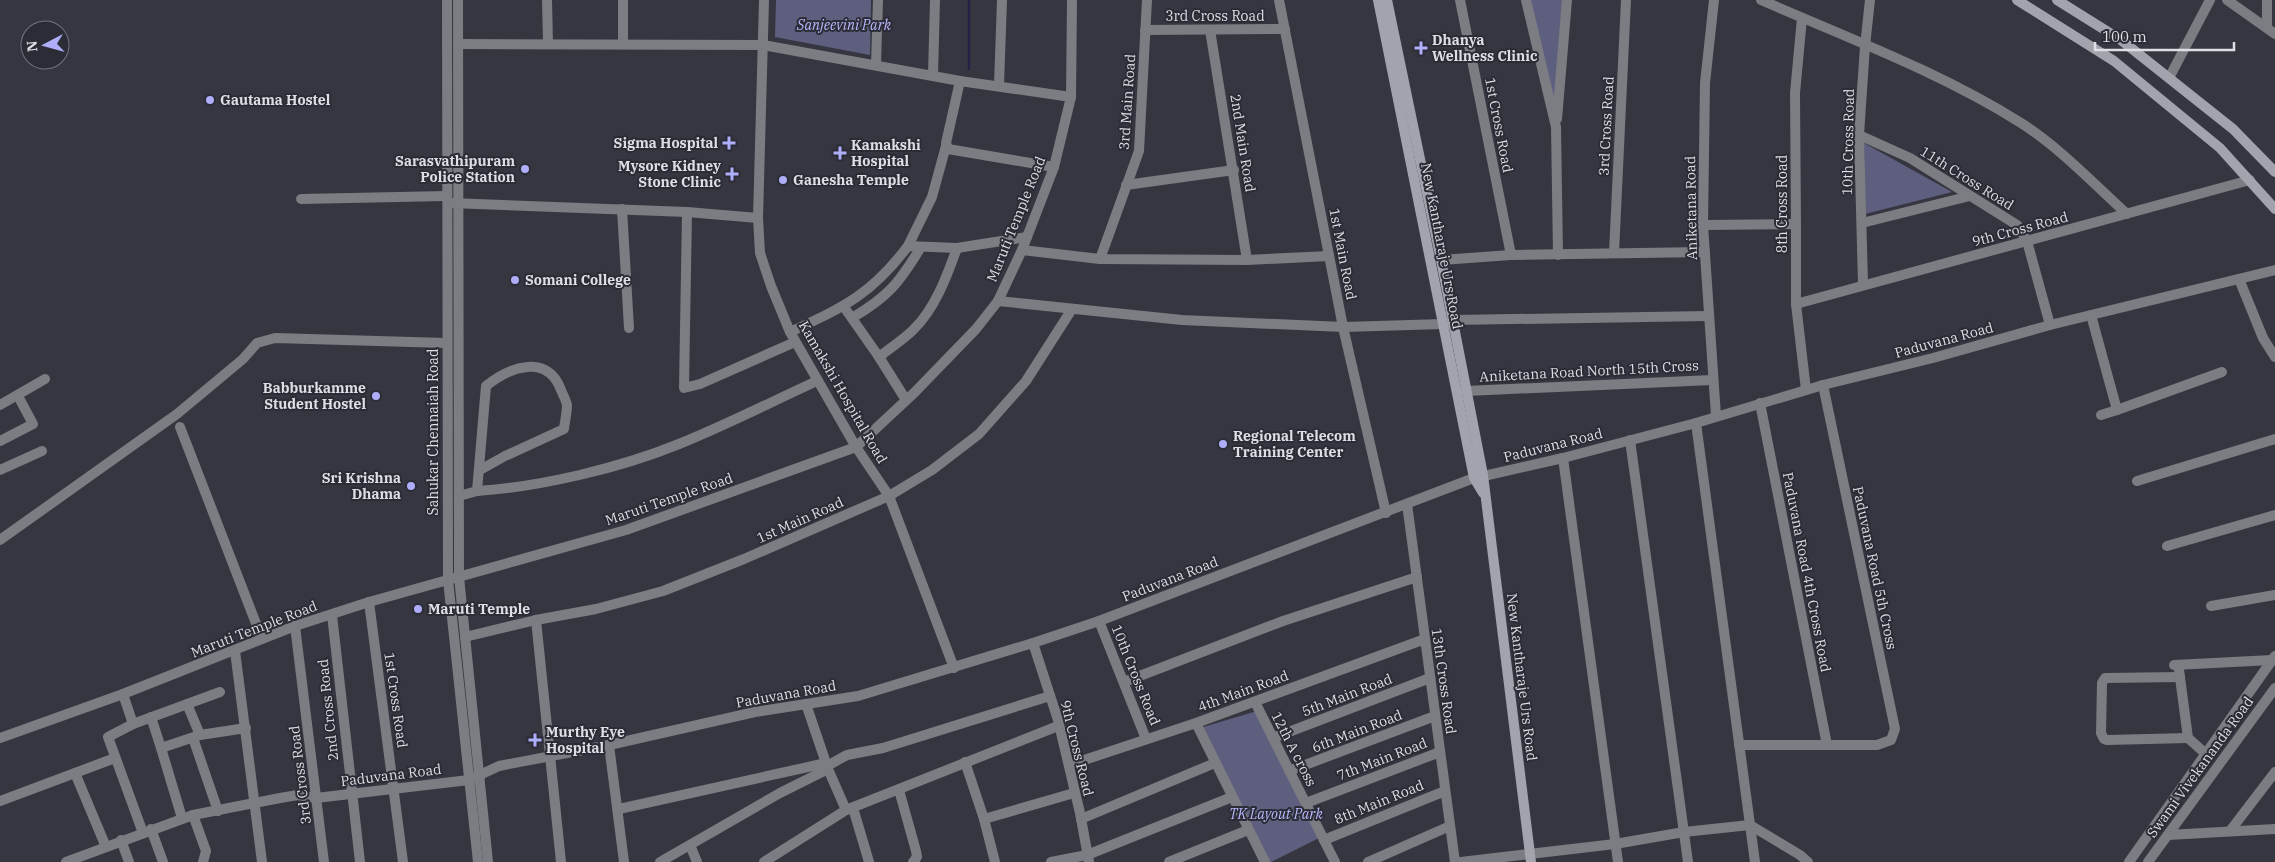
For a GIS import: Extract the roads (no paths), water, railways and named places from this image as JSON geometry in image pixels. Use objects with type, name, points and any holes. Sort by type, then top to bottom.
[{"type":"main road","name":"New Kantharaje Urs Road","points":[[1378,0],[1448,322],[1478,477],[1484,496],[1531,857]]},
{"type":"main road","name":"New Kantharaje Urs Road","points":[[1387,0],[1441,260],[1448,322],[1466,391],[1478,477]]},
{"type":"main road","points":[[2017,0],[2114,61],[2220,148],[2275,209]]},
{"type":"main road","points":[[2057,0],[2121,40],[2233,129],[2275,172]]},
{"type":"street","name":"Sahukar Chennaiah Road","points":[[447,0],[446,343],[448,580],[478,862]]},
{"type":"street","name":"Sahukar Chennaiah Road","points":[[458,0],[459,577],[488,862]]},
{"type":"street","points":[[547,0],[548,43]]},
{"type":"street","points":[[623,44],[624,0]]},
{"type":"street","name":"Kamakshi Hospital Road","points":[[764,0],[758,218],[760,252],[771,286],[793,337],[856,447],[889,496],[954,668]]},
{"type":"street","points":[[876,65],[878,0]]},
{"type":"street","points":[[933,75],[935,0]]},
{"type":"street","points":[[999,85],[1002,0]]},
{"type":"street","name":"Maruti Temple Road","points":[[0,738],[123,694],[295,626],[369,602],[626,530],[856,447],[906,400],[976,329],[998,300],[1022,250],[1054,167],[1071,97],[1072,0]]},
{"type":"street","name":"3rd Main Road","points":[[1100,259],[1139,151],[1147,0]]},
{"type":"street","name":"1st Main Road","points":[[1279,0],[1343,327],[1386,512]]},
{"type":"street","name":"1st Cross Road","points":[[1460,0],[1511,255]]},
{"type":"street","points":[[1526,0],[1556,127]]},
{"type":"street","points":[[1558,255],[1556,127],[1567,0]]},
{"type":"street","name":"3rd Cross Road","points":[[1614,253],[1626,0]]},
{"type":"street","name":"Aniketana Road","points":[[1714,0],[1705,83],[1703,225],[1712,380],[1716,416]]},
{"type":"street","points":[[1761,0],[1949,83],[2022,124],[2072,163],[2127,214]]},
{"type":"street","name":"10th Cross Road","points":[[1863,284],[1860,136],[1865,46],[1870,0]]},
{"type":"street","points":[[2169,78],[2210,0]]},
{"type":"street","points":[[2267,0],[2271,31]]},
{"type":"street","points":[[2229,1],[2271,31]]},
{"type":"street","name":"8th Cross Road","points":[[1802,18],[1795,93],[1796,304],[1806,390]]},
{"type":"street","name":"3rd Cross Road","points":[[1146,30],[1285,29]]},
{"type":"street","name":"2nd Main Road","points":[[1210,30],[1234,170],[1246,260]]},
{"type":"street","points":[[458,44],[763,45],[960,81],[999,85],[1071,97]]},
{"type":"street","points":[[687,212],[684,388],[700,384],[793,337],[865,293],[888,272],[908,246],[932,197],[946,146],[960,81]]},
{"type":"street","name":"11th Cross Road","points":[[1860,136],[1910,158],[2017,225],[2027,241],[2050,325]]},
{"type":"street","points":[[946,146],[948,149],[1054,167]]},
{"type":"street","points":[[1126,185],[1234,170]]},
{"type":"street","name":"9th Cross Road","points":[[1796,304],[1863,284],[2250,180]]},
{"type":"street","points":[[1862,223],[1970,196]]},
{"type":"street","points":[[301,199],[447,200],[459,204],[687,212],[758,218]]},
{"type":"street","points":[[622,209],[629,328]]},
{"type":"street","points":[[1703,225],[1796,224]]},
{"type":"street","points":[[908,246],[957,248],[1027,237]]},
{"type":"street","points":[[852,318],[886,296],[904,276],[921,247]]},
{"type":"street","points":[[879,357],[914,330],[944,283],[957,248]]},
{"type":"street","points":[[1022,250],[1100,259],[1246,260],[1329,256]]},
{"type":"street","points":[[1441,260],[1511,255],[1705,252]]},
{"type":"street","name":"Paduvana Road","points":[[66,862],[84,859],[121,840],[193,815],[298,795],[316,798],[469,780],[500,766],[609,745],[756,712],[858,696],[954,668],[1099,621],[1478,477],[1563,458],[1696,423],[1823,385],[1933,358],[2050,325],[2275,270]]},
{"type":"street","points":[[2239,279],[2262,338],[2275,357]]},
{"type":"street","points":[[998,300],[1182,320],[1343,327],[1448,322],[1708,316]]},
{"type":"street","points":[[844,307],[906,400]]},
{"type":"street","name":"1st Main Road","points":[[465,637],[536,620],[596,609],[663,591],[744,559],[889,496],[932,470],[978,434],[1026,381],[1072,309]]},
{"type":"street","points":[[2091,315],[2117,410]]},
{"type":"street","points":[[0,540],[177,414],[243,359],[257,343],[263,340],[275,338],[446,343]]},
{"type":"street","points":[[477,491],[486,386],[510,370],[527,366],[544,369],[558,382],[566,405],[564,429],[480,470]]},
{"type":"street","points":[[2101,415],[2222,372]]},
{"type":"street","points":[[0,405],[45,379]]},
{"type":"street","name":"Aniketana Road North 15th Cross","points":[[1466,391],[1712,380]]},
{"type":"street","points":[[458,496],[477,491],[539,483],[623,463],[678,445],[817,381]]},
{"type":"street","name":"Paduvana Road 5th Cross","points":[[1823,385],[1895,729],[1891,740],[1877,746],[1827,745]]},
{"type":"street","points":[[0,441],[33,424],[18,396]]},
{"type":"street","name":"Paduvana Road 4th Cross Road","points":[[1760,403],[1827,745]]},
{"type":"street","points":[[1696,423],[1755,862]]},
{"type":"street","points":[[180,427],[262,638]]},
{"type":"street","points":[[2138,481],[2275,439]]},
{"type":"street","points":[[1630,440],[1688,862]]},
{"type":"street","points":[[0,470],[42,451]]},
{"type":"street","points":[[1563,458],[1618,862]]},
{"type":"street","name":"13th Cross Road","points":[[1407,504],[1455,862]]},
{"type":"street","points":[[2167,546],[2275,514]]},
{"type":"street","points":[[1124,682],[1283,622],[1417,577]]},
{"type":"street","points":[[2211,606],[2275,595]]},
{"type":"street","name":"1st Cross Road","points":[[369,602],[395,788],[403,862]]},
{"type":"street","name":"2nd Cross Road","points":[[332,615],[360,862]]},
{"type":"street","points":[[536,620],[561,862]]},
{"type":"street","name":"10th Cross Road","points":[[1099,621],[1146,739]]},
{"type":"street","name":"3rd Cross Road","points":[[295,626],[324,862]]},
{"type":"street","name":"4th Main Road","points":[[1069,765],[1196,723],[1425,639]]},
{"type":"street","name":"9th Cross Road","points":[[1033,643],[1069,765],[1088,858]]},
{"type":"street","points":[[235,651],[262,862]]},
{"type":"street","points":[[2206,754],[2188,738],[2180,677],[2176,664],[2274,658]]},
{"type":"street","points":[[2129,862],[2274,658]]},
{"type":"street","points":[[2180,677],[2105,678],[2102,683],[2101,733],[2104,739],[2107,740],[2188,738]]},
{"type":"street","name":"5th Main Road","points":[[1273,738],[1430,678]]},
{"type":"street","name":"Swami Vivekananda Road","points":[[2148,862],[2274,691]]},
{"type":"street","points":[[163,862],[147,831],[108,737],[133,724],[220,692]]},
{"type":"street","points":[[123,694],[133,724]]},
{"type":"street","points":[[660,862],[847,755],[884,748],[1050,696]]},
{"type":"street","name":"12th A cross","points":[[1255,702],[1335,862]]},
{"type":"street","points":[[187,704],[218,810]]},
{"type":"street","points":[[806,704],[827,766],[850,809],[869,862]]},
{"type":"street","name":"6th Main Road","points":[[1290,771],[1435,716]]},
{"type":"street","points":[[151,718],[182,818]]},
{"type":"street","points":[[1196,723],[1265,862]]},
{"type":"street","points":[[764,862],[850,809],[1058,726]]},
{"type":"street","points":[[161,748],[196,737],[246,728]]},
{"type":"street","points":[[609,745],[619,809],[624,862]]},
{"type":"street","points":[[1739,746],[1827,745]]},
{"type":"street","name":"7th Main Road","points":[[1306,803],[1440,752]]},
{"type":"street","points":[[0,801],[116,758]]},
{"type":"street","points":[[965,762],[984,819],[995,862]]},
{"type":"street","points":[[1081,818],[1215,763]]},
{"type":"street","points":[[619,809],[827,766]]},
{"type":"street","points":[[2230,831],[2275,772]]},
{"type":"street","points":[[75,773],[106,847]]},
{"type":"street","points":[[2264,787],[2275,786]]},
{"type":"street","points":[[899,790],[916,851],[917,856],[914,862]]},
{"type":"street","name":"8th Main Road","points":[[1324,840],[1445,790]]},
{"type":"street","points":[[984,819],[1074,793]]},
{"type":"street","points":[[1051,862],[1088,858],[1232,797]]},
{"type":"street","points":[[193,815],[206,851],[203,862]]},
{"type":"street","points":[[1461,862],[1531,857],[1684,832],[1750,825],[1803,860]]},
{"type":"street","points":[[1368,862],[1450,826]]},
{"type":"street","points":[[2168,835],[2275,829]]},
{"type":"street","points":[[1170,862],[1248,830]]},
{"type":"street","points":[[121,840],[129,862]]},
{"type":"street","points":[[690,845],[697,862]]},
{"type":"waterway","points":[[969,0],[969,69]]},
{"type":"place","name":"Dhanya Wellness Clinic","points":[[1421,48]]},
{"type":"place","name":"Gautama Hostel","points":[[210,100]]},
{"type":"place","name":"Sigma Hospital","points":[[729,143]]},
{"type":"place","name":"Kamakshi Hospital","points":[[840,153]]},
{"type":"place","name":"Sarasvathipuram Police Station","points":[[525,169]]},
{"type":"place","name":"Mysore Kidney Stone Clinic","points":[[732,174]]},
{"type":"place","name":"Ganesha Temple","points":[[783,180]]},
{"type":"place","name":"Somani College","points":[[515,280]]},
{"type":"place","name":"Babburkamme Student Hostel","points":[[376,396]]},
{"type":"place","name":"Regional Telecom Training Center","points":[[1223,444]]},
{"type":"place","name":"Sri Krishna Dhama","points":[[411,486]]},
{"type":"place","name":"Maruti Temple","points":[[418,609]]},
{"type":"place","name":"Murthy Eye Hospital","points":[[535,740]]},
{"type":"park label","name":"Sanjeevini Park","points":[[844,25]]},
{"type":"park label","name":"TK Layout Park","points":[[1276,814]]}]
